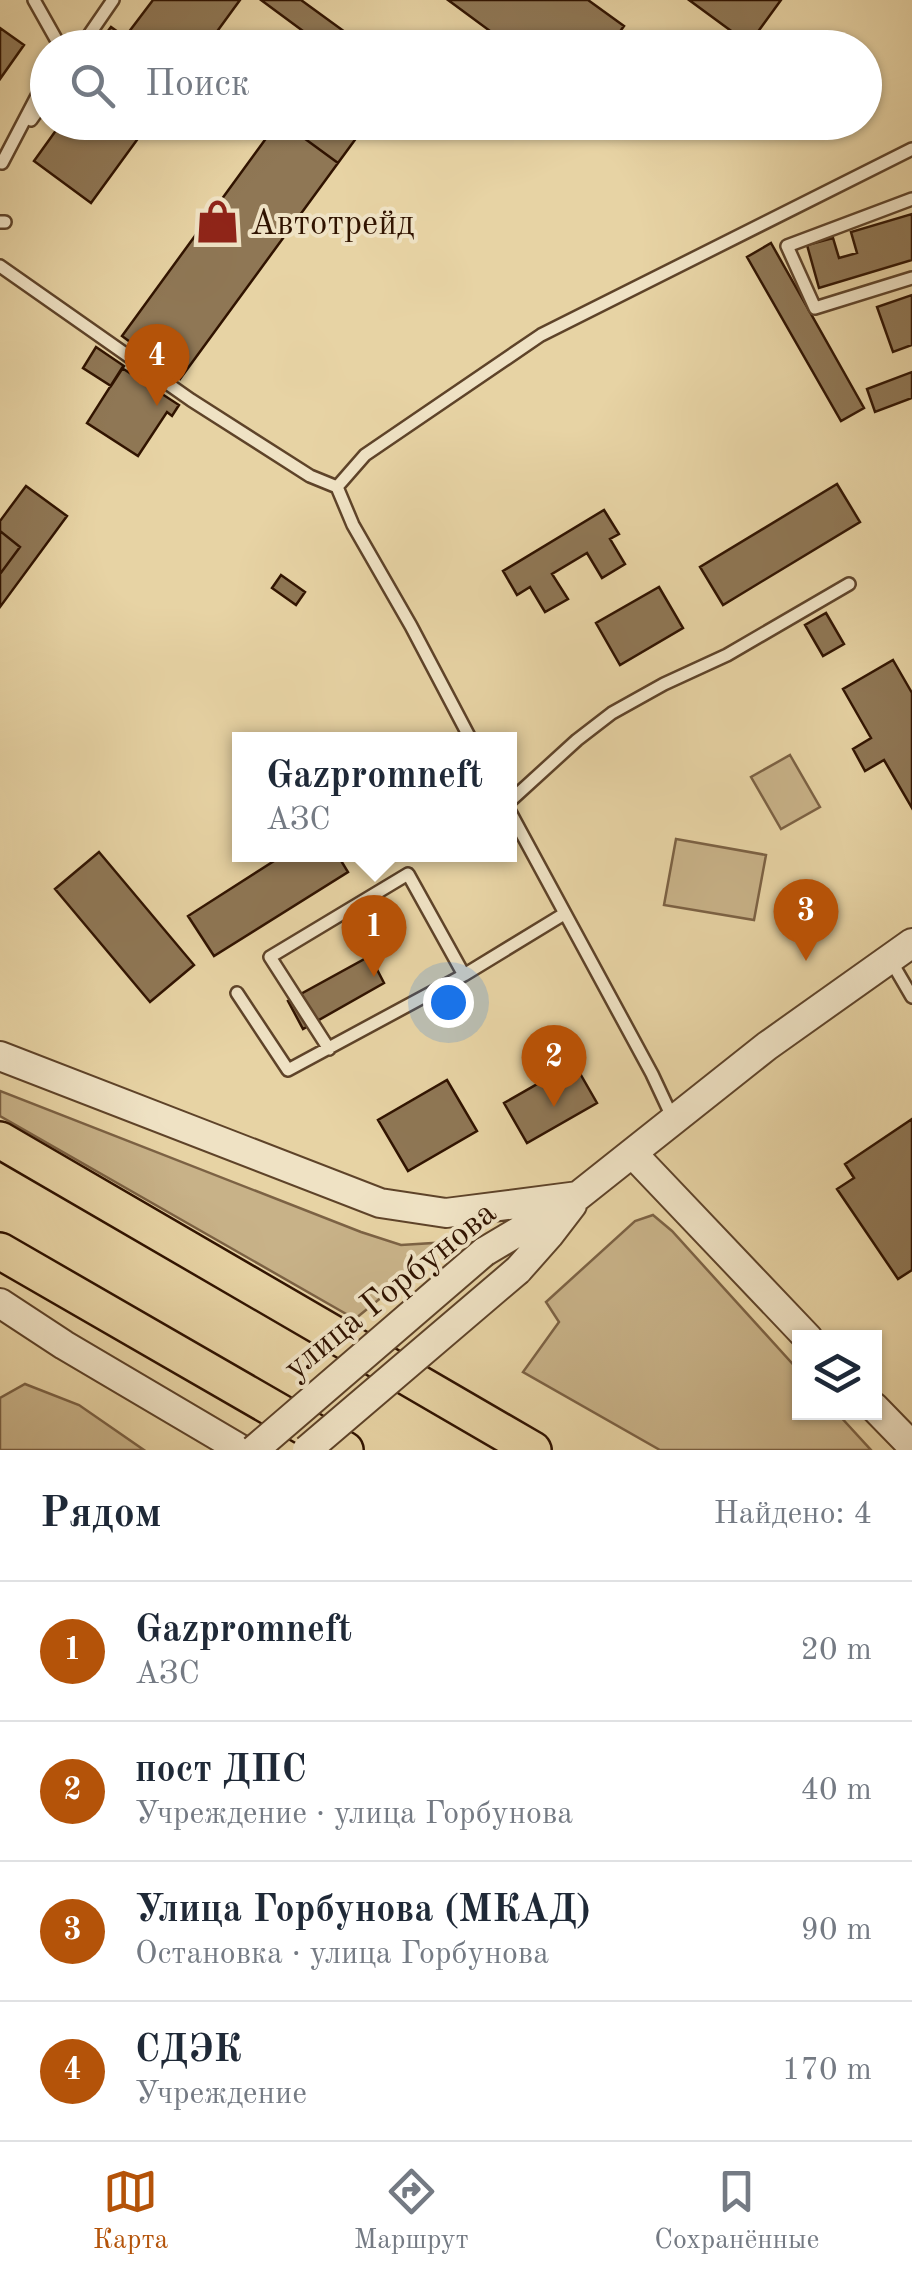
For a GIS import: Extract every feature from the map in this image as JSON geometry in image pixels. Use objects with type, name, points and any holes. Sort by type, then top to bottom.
[{"type":"highway","points":[[0,1140],[533,1450]]},
{"type":"highway","points":[[0,1251],[345,1450]]},
{"type":"street","name":"улица Горбунова","points":[[254,1450],[484,1252],[578,1196],[766,1046],[901,950]]},
{"type":"street","points":[[0,1056],[380,1203],[446,1213],[578,1196]]},
{"type":"street","points":[[633,1154],[800,1330]]},
{"type":"street","name":"улица Горбунова","points":[[307,1450],[518,1270],[578,1196]]},
{"type":"street","points":[[487,1208],[505,1212],[522,1228],[526,1248],[518,1270]]},
{"type":"street","points":[[0,1302],[64,1345],[242,1450]]},
{"type":"street","points":[[0,1332],[64,1345]]},
{"type":"street","points":[[882,1415],[912,1446]]},
{"type":"lane","points":[[34,0],[52,30]]},
{"type":"lane","points":[[92,30],[113,0]]},
{"type":"lane","points":[[1,165],[30,109]]},
{"type":"lane","points":[[1,165],[30,122]]},
{"type":"lane","points":[[337,487],[366,454],[542,335],[912,149]]},
{"type":"lane","points":[[912,200],[787,246],[815,308],[912,278]]},
{"type":"lane","points":[[0,266],[191,400],[310,476],[337,487],[353,525],[468,732]]},
{"type":"lane","points":[[517,795],[612,713],[727,655],[849,584]]},
{"type":"lane","points":[[517,825],[674,1121]]},
{"type":"lane","points":[[328,1049],[270,957],[408,874],[464,976]]},
{"type":"lane","points":[[238,993],[288,1070],[464,976],[564,914]]},
{"type":"lane","points":[[901,950],[911,991]]},
{"type":"shaded area","points":[[790,755],[820,807],[781,829],[751,777]]},
{"type":"shaded area","points":[[676,839],[766,855],[754,920],[664,905]]},
{"type":"shaded area","points":[[0,1091],[361,1232],[401,1245],[434,1243],[421,1265],[355,1319],[0,1116]]},
{"type":"shaded area","points":[[653,1215],[672,1231],[792,1363],[792,1420],[843,1420],[871,1450],[660,1450],[523,1372],[559,1322],[546,1302],[635,1221]]},
{"type":"shaded area","points":[[25,1384],[79,1405],[144,1450],[0,1450],[0,1398]]},
{"type":"building","points":[[153,0],[240,0],[218,30],[130,30]]},
{"type":"building","points":[[261,0],[301,0],[342,30],[302,30]]},
{"type":"building","points":[[448,0],[588,0],[624,26],[621,30],[489,30]]},
{"type":"building","points":[[689,0],[781,0],[759,30],[730,30]]},
{"type":"building","points":[[0,28],[24,45],[0,79]]},
{"type":"building","points":[[49,140],[137,140],[91,203],[34,161]]},
{"type":"building","points":[[265,140],[307,140],[338,163],[180,379],[122,336]]},
{"type":"building","points":[[307,140],[355,140],[338,163]]},
{"type":"building","points":[[912,214],[912,260],[819,288],[807,245],[833,238],[839,258],[857,253],[851,232]]},
{"type":"building","points":[[771,243],[864,408],[841,421],[747,257]]},
{"type":"building","points":[[912,295],[912,345],[893,352],[877,307]]},
{"type":"building","points":[[96,347],[124,366],[111,386],[83,368]]},
{"type":"building","points":[[122,368],[179,405],[172,416],[167,412],[138,456],[87,423]]},
{"type":"building","points":[[912,372],[912,398],[875,412],[867,389]]},
{"type":"building","points":[[837,484],[860,522],[723,605],[700,567]]},
{"type":"building","points":[[26,486],[67,516],[0,607],[0,574],[20,547],[0,531],[0,521]]},
{"type":"building","points":[[604,510],[619,534],[610,539],[625,564],[602,578],[587,553],[552,574],[568,599],[545,612],[530,587],[517,595],[503,571]]},
{"type":"building","points":[[0,531],[20,547],[0,574]]},
{"type":"building","points":[[281,575],[305,592],[296,605],[272,588]]},
{"type":"building","points":[[659,587],[683,628],[620,665],[596,623]]},
{"type":"building","points":[[826,613],[844,644],[823,656],[805,625]]},
{"type":"building","points":[[893,660],[912,693],[912,808],[884,760],[865,771],[853,749],[871,738],[843,689]]},
{"type":"building","points":[[99,852],[194,965],[150,1002],[55,889]]},
{"type":"building","points":[[272,862],[342,862],[348,872],[214,956],[188,916]]},
{"type":"building","points":[[370,956],[384,983],[303,1029],[288,1001]]},
{"type":"building","points":[[574,1063],[597,1103],[527,1143],[504,1103]]},
{"type":"building","points":[[447,1080],[477,1131],[408,1171],[378,1120]]},
{"type":"building","points":[[912,1119],[912,1270],[898,1279],[837,1189],[854,1178],[845,1164]]},
{"type":"place","name":"Автотрейд","points":[[217,222]]},
{"type":"place","name":"СДЭК","points":[[157,406]]},
{"type":"place","name":"Улица Горбунова (МКАД)","points":[[806,961]]},
{"type":"place","name":"Gazpromneft","points":[[374,977]]},
{"type":"place","name":"пост ДПС","points":[[554,1107]]}]
